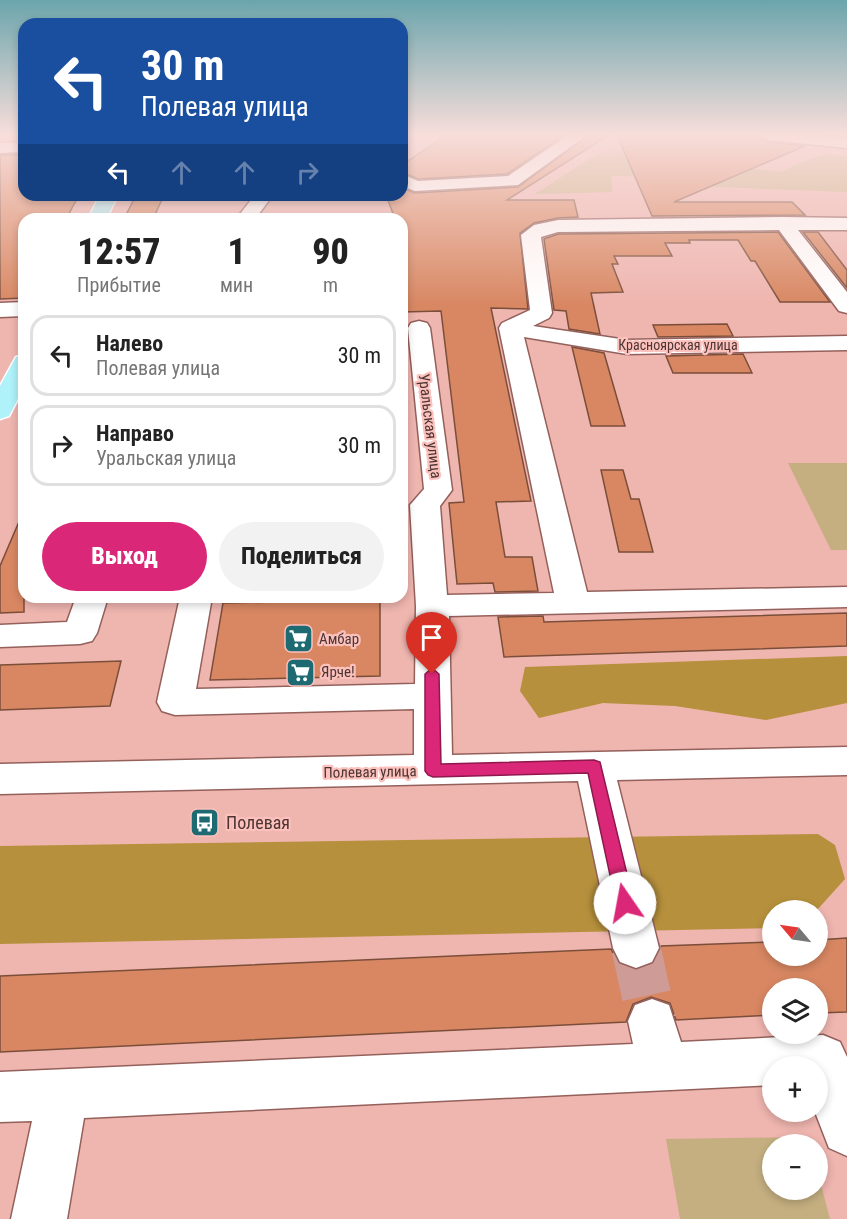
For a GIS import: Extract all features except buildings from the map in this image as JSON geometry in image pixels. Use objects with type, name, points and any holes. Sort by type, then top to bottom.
[{"type":"main road","points":[[0,411],[18,376]]},
{"type":"street","points":[[250,213],[259,201]]},
{"type":"street","points":[[783,223],[837,279],[847,306]]},
{"type":"street","points":[[573,603],[510,328],[541,313],[531,235],[541,229],[558,226],[847,224]]},
{"type":"street","points":[[0,310],[18,309]]},
{"type":"street","name":"Уральская улица","points":[[418,328],[438,490],[425,505],[416,571],[432,606],[433,771]]},
{"type":"street","name":"Красноярская улица","points":[[510,328],[572,340],[627,347],[845,346]]},
{"type":"street","points":[[432,606],[847,597]]},
{"type":"street","points":[[0,636],[80,633],[90,603]]},
{"type":"street","points":[[195,603],[175,702],[432,696]]},
{"type":"street","name":"Полевая улица","points":[[0,780],[594,766],[845,765]]},
{"type":"street","points":[[594,766],[636,948]]},
{"type":"street","points":[[0,1097],[63,1094],[657,1044],[826,1068],[847,1130]]},
{"type":"street","points":[[39,1219],[63,1094]]},
{"type":"shaded area","points":[[538,192],[612,192],[535,194]]},
{"type":"shaded area","points":[[788,463],[847,463],[847,550],[831,550]]},
{"type":"shaded area","points":[[847,656],[847,703],[766,720],[675,706],[603,703],[539,718],[520,691],[525,667]]},
{"type":"shaded area","points":[[818,834],[835,845],[845,879],[826,900],[762,900],[762,928],[0,944],[0,846]]},
{"type":"shaded area","points":[[762,1138],[762,1200],[825,1200],[830,1219],[680,1219],[666,1139]]},
{"type":"tunnel","points":[[636,948],[652,1021]]},
{"type":"place","name":"Амбар","points":[[298,639]]},
{"type":"place","name":"Ярче!","points":[[300,672]]},
{"type":"place","name":"Полевая","points":[[205,823]]},
{"type":"route","points":[[432,674],[433,771],[594,766],[625,903]]}]
